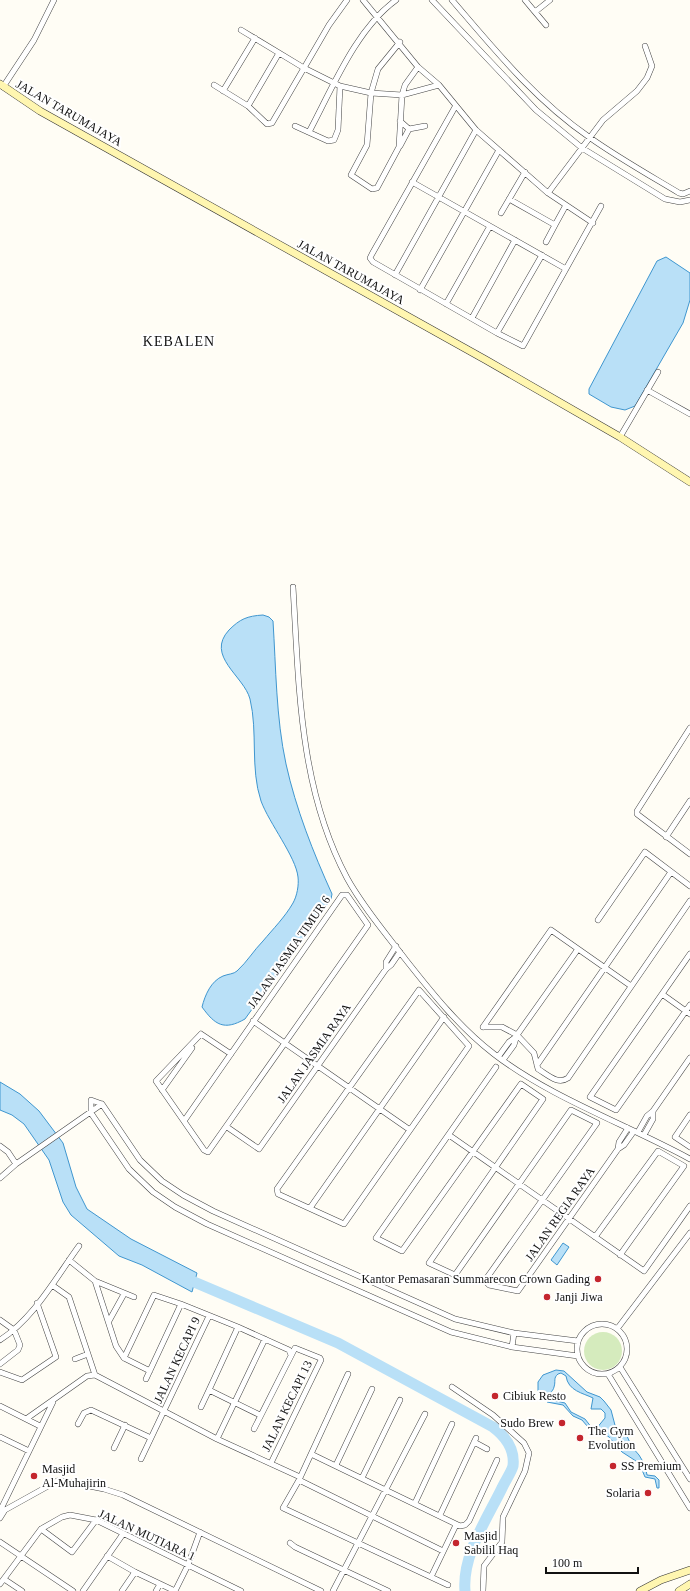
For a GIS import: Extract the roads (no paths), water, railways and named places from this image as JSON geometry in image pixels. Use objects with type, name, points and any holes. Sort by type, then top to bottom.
[{"type":"street","points":[[4,84],[38,34],[54,0]]},
{"type":"street","points":[[214,85],[248,106],[266,124],[272,123],[329,25],[347,0]]},
{"type":"street","points":[[363,0],[400,42],[418,67],[439,85],[455,107],[476,130],[548,193],[592,223]]},
{"type":"street","points":[[309,132],[338,85],[351,54],[376,16],[396,0]]},
{"type":"street","points":[[432,0],[499,73],[536,110],[582,148],[665,199],[680,202],[690,200]]},
{"type":"street","points":[[452,0],[507,65],[549,105],[588,137],[679,193],[683,194],[690,191]]},
{"type":"street","points":[[524,0],[546,25]]},
{"type":"street","points":[[535,12],[550,0]]},
{"type":"street","points":[[241,30],[304,68],[338,85],[371,93],[402,95],[439,85]]},
{"type":"street","points":[[223,91],[255,38]]},
{"type":"street","points":[[400,42],[378,69],[371,93],[369,139],[367,146],[351,175],[374,189],[409,129]]},
{"type":"street","points":[[548,193],[582,148],[588,137],[603,120],[637,92],[648,78],[652,66],[645,46]]},
{"type":"street","points":[[248,106],[279,53]]},
{"type":"street","points":[[499,73],[507,65]]},
{"type":"street","points":[[399,147],[402,95],[405,85],[418,67]]},
{"type":"street","name":"JALAN TARUMAJAYA","points":[[4,84],[40,110],[621,436],[690,482]]},
{"type":"street","points":[[295,126],[328,141],[334,140],[338,130],[338,85]]},
{"type":"street","points":[[455,107],[370,258],[395,275],[498,334],[519,345],[526,344],[602,206]]},
{"type":"street","points":[[400,121],[409,129]]},
{"type":"street","points":[[409,129],[425,126]]},
{"type":"street","points":[[395,275],[476,130]]},
{"type":"street","points":[[420,290],[499,150]]},
{"type":"street","points":[[501,213],[525,172]]},
{"type":"street","points":[[412,182],[566,269]]},
{"type":"street","points":[[509,199],[555,226]]},
{"type":"street","points":[[546,242],[566,205]]},
{"type":"street","points":[[446,304],[490,226]]},
{"type":"street","points":[[472,318],[515,240]]},
{"type":"street","points":[[498,334],[542,255]]},
{"type":"street","points":[[621,436],[658,372]]},
{"type":"street","points":[[647,390],[690,414]]},
{"type":"street","points":[[293,587],[302,728],[313,786],[330,838],[347,878],[400,952],[424,982],[461,1023],[498,1057],[542,1085],[690,1159]]},
{"type":"street","points":[[690,730],[637,811],[638,817],[690,854]]},
{"type":"street","points":[[685,736],[690,739]]},
{"type":"street","points":[[666,837],[690,802]]},
{"type":"street","points":[[598,920],[645,852],[690,886]]},
{"type":"street","points":[[537,1065],[671,872]]},
{"type":"street","name":"JALAN JASMIA TIMUR 6","points":[[184,1121],[342,895],[347,895],[368,924],[285,1043]]},
{"type":"street","points":[[631,986],[551,930],[483,1027],[502,1027],[517,1035],[534,1054],[538,1069],[559,1081],[564,1081],[568,1078],[690,901]]},
{"type":"street","name":"JALAN JASMIA RAYA","points":[[386,968],[386,962],[396,946]]},
{"type":"street","points":[[498,1057],[509,1042],[517,1035],[578,949]]},
{"type":"street","name":"JALAN JASMIA RAYA","points":[[227,1127],[259,1149],[386,968],[392,965],[400,952]]},
{"type":"street","points":[[690,954],[590,1097],[616,1110],[688,1012],[690,1005]]},
{"type":"street","points":[[419,990],[444,1018],[469,1046],[344,1224],[278,1194],[278,1189],[419,990]]},
{"type":"street","points":[[662,994],[688,1012]]},
{"type":"street","points":[[310,1208],[444,1018]]},
{"type":"street","points":[[253,1021],[410,1130]]},
{"type":"street","points":[[201,1034],[156,1081],[204,1150],[208,1152],[211,1150],[285,1043]]},
{"type":"street","points":[[201,1034],[231,1054]]},
{"type":"street","points":[[162,1090],[201,1034]]},
{"type":"street","points":[[503,1060],[514,1045],[517,1035]]},
{"type":"street","name":"JALAN REGIA RAYA","points":[[542,1200],[486,1279],[488,1284],[518,1291],[618,1149],[624,1145],[636,1132],[647,1116],[653,1111],[690,1058]]},
{"type":"street","points":[[496,1067],[376,1238],[402,1251],[521,1084],[544,1099],[429,1263],[455,1275],[571,1110],[597,1123],[542,1200]]},
{"type":"street","points":[[578,1342],[514,1333],[456,1319],[213,1211],[182,1195],[162,1181],[140,1160],[102,1104],[91,1100],[91,1112],[129,1169],[153,1192],[175,1207],[207,1224],[451,1332],[512,1347],[578,1356]]},
{"type":"street","points":[[0,1178],[16,1164],[102,1104]]},
{"type":"street","points":[[644,1135],[653,1120],[653,1111]]},
{"type":"street","points":[[690,1115],[675,1137],[690,1147]]},
{"type":"street","name":"JALAN REGIA RAYA","points":[[618,1149],[619,1142],[628,1128]]},
{"type":"street","points":[[449,1135],[644,1271],[690,1206]]},
{"type":"street","points":[[0,1146],[8,1152],[16,1164]]},
{"type":"street","points":[[595,1238],[658,1151],[684,1166],[620,1255]]},
{"type":"street","points":[[617,1330],[690,1233]]},
{"type":"street","points":[[0,1340],[14,1330],[37,1304],[79,1246]]},
{"type":"street","points":[[69,1260],[94,1281],[134,1297]]},
{"type":"street","points":[[94,1281],[109,1321],[116,1346],[124,1358],[150,1371]]},
{"type":"street","points":[[52,1285],[69,1297],[95,1375]]},
{"type":"street","points":[[109,1321],[124,1294]]},
{"type":"street","points":[[124,1358],[154,1295],[181,1304],[238,1327],[289,1350],[291,1355],[254,1429]]},
{"type":"street","points":[[0,1372],[22,1380],[56,1357],[37,1304]]},
{"type":"street","points":[[146,1379],[181,1304]]},
{"type":"street","name":"JALAN KECAPI 9","points":[[141,1460],[208,1316]]},
{"type":"street","points":[[0,1320],[14,1330],[20,1344],[20,1347],[0,1364]]},
{"type":"street","points":[[602,1324],[617,1330],[623,1336],[626,1344],[625,1360],[620,1367],[608,1374],[599,1374],[590,1371],[582,1365],[578,1356],[578,1342],[587,1329],[602,1324]]},
{"type":"street","points":[[201,1407],[238,1327]]},
{"type":"street","points":[[512,1347],[514,1333]]},
{"type":"street","points":[[217,1439],[265,1339]]},
{"type":"street","name":"JALAN KECAPI 13","points":[[271,1463],[321,1358],[296,1347],[291,1355]]},
{"type":"street","points":[[75,1359],[88,1354]]},
{"type":"street","points":[[620,1367],[690,1479]]},
{"type":"street","points":[[348,1374],[300,1478],[283,1508],[448,1585]]},
{"type":"street","points":[[608,1374],[690,1508]]},
{"type":"street","points":[[26,1419],[54,1401],[87,1376],[95,1375],[217,1439],[271,1463],[444,1551]]},
{"type":"street","points":[[452,1387],[493,1415],[524,1443],[528,1453],[525,1471],[503,1517],[502,1542],[484,1566],[483,1591]]},
{"type":"street","points":[[336,1465],[372,1389]]},
{"type":"street","points":[[209,1390],[260,1415]]},
{"type":"street","points":[[362,1478],[400,1400]]},
{"type":"street","points":[[0,1518],[2,1510],[40,1426],[54,1401]]},
{"type":"street","points":[[0,1406],[40,1426]]},
{"type":"street","points":[[78,1424],[84,1413],[91,1410],[151,1438]]},
{"type":"street","points":[[333,1590],[425,1414]]},
{"type":"street","points":[[415,1503],[452,1424]]},
{"type":"street","points":[[114,1448],[125,1425]]},
{"type":"street","points":[[0,1437],[29,1451]]},
{"type":"street","points":[[440,1515],[475,1440],[488,1449]]},
{"type":"street","points":[[311,1454],[386,1491],[440,1515],[456,1525],[465,1525],[469,1521],[498,1460]]},
{"type":"street","points":[[2,1510],[59,1480],[104,1489],[123,1495],[321,1591]]},
{"type":"street","name":"JALAN MUTIARA 1","points":[[0,1584],[41,1529],[54,1521],[70,1515],[96,1520],[241,1591]]},
{"type":"street","points":[[41,1529],[72,1552],[96,1520]]},
{"type":"street","points":[[431,1577],[456,1525]]},
{"type":"street","points":[[108,1556],[135,1572],[175,1591],[188,1565],[200,1532]]},
{"type":"street","points":[[83,1591],[123,1534]]},
{"type":"street","points":[[0,1542],[73,1591]]},
{"type":"street","points":[[290,1543],[295,1547],[388,1591]]},
{"type":"street","points":[[640,1591],[661,1580],[690,1570]]},
{"type":"street","points":[[122,1591],[135,1572]]},
{"type":"street","points":[[4,1579],[22,1591]]},
{"type":"street","points":[[156,1591],[160,1584]]},
{"type":"street","points":[[679,1591],[690,1584]]},
{"type":"water","points":[[666,257],[690,273],[690,300],[683,323],[635,406],[625,410],[611,407],[589,394],[589,389],[657,261]]},
{"type":"water","points":[[263,615],[269,617],[273,621],[280,729],[290,781],[306,830],[332,894],[331,899],[245,1019],[238,1023],[226,1025],[216,1022],[202,1007],[207,993],[215,981],[223,976],[236,972],[244,964],[290,908],[297,894],[298,887],[296,869],[288,850],[261,801],[256,776],[254,724],[250,699],[241,682],[228,666],[221,649],[223,639],[229,630],[237,623],[248,617]]},
{"type":"water","points":[[0,1082],[20,1094],[39,1111],[63,1143],[76,1187],[87,1209],[131,1239],[197,1273],[192,1292],[142,1265],[119,1256],[71,1215],[63,1202],[49,1160],[24,1124],[12,1115],[0,1110]]},
{"type":"water","points":[[563,1243],[569,1247],[557,1265],[551,1260]]},
{"type":"water","points":[[556,1370],[564,1371],[587,1392],[600,1397],[611,1410],[616,1429],[626,1434],[632,1447],[639,1455],[645,1465],[647,1475],[655,1476],[659,1480],[659,1488],[657,1488],[655,1479],[645,1477],[639,1463],[622,1452],[608,1436],[593,1433],[582,1420],[573,1416],[563,1405],[547,1402],[538,1391],[538,1382],[543,1375]],"holes":[[[561,1373],[566,1376],[567,1381],[573,1388],[593,1398],[591,1409],[601,1409],[605,1413],[605,1418],[596,1429],[592,1428],[585,1419],[571,1412],[565,1403],[548,1399],[555,1385],[556,1375]]]},
{"type":"waterway","points":[[180,1276],[338,1343],[493,1427],[501,1434],[511,1449],[513,1466],[471,1551],[467,1564],[465,1591]]},
{"type":"place","name":"Kantor Pemasaran Summarecon Crown Gading","points":[[598,1279]]},
{"type":"place","name":"Janji Jiwa","points":[[547,1297]]},
{"type":"place","name":"Cibiuk Resto","points":[[495,1396]]},
{"type":"place","name":"Sudo Brew","points":[[562,1423]]},
{"type":"place","name":"The Gym Evolution","points":[[580,1438]]},
{"type":"place","name":"SS Premium","points":[[613,1466]]},
{"type":"place","name":"Masjid Al-Muhajirin","points":[[34,1476]]},
{"type":"place","name":"Solaria","points":[[648,1493]]},
{"type":"place","name":"Masjid Sabilil Haq","points":[[456,1543]]},
{"type":"district","name":"KEBALEN","points":[[179,341]]}]
